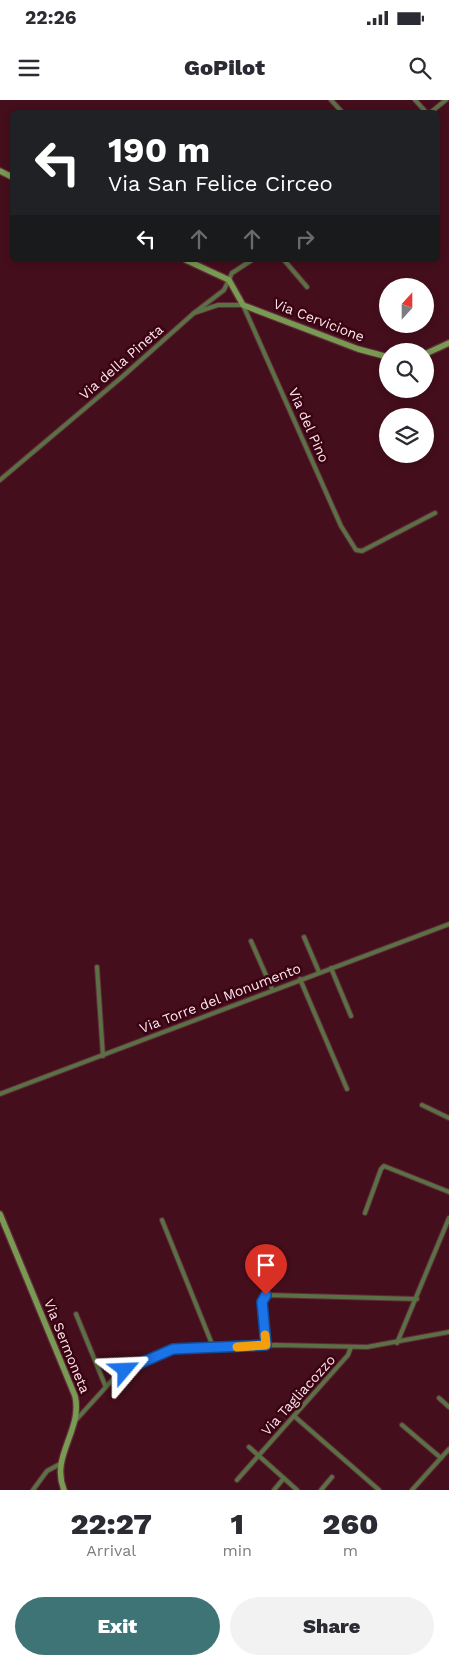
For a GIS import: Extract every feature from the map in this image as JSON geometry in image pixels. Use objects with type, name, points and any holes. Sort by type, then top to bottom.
[{"type":"street","points":[[331,100],[340,110]]},
{"type":"street","points":[[415,100],[424,110]]},
{"type":"street","points":[[434,110],[446,100]]},
{"type":"street","points":[[190,262],[228,280],[243,305]]},
{"type":"street","name":"Via della Pineta","points":[[0,480],[122,377],[194,313],[224,290],[232,273],[249,262]]},
{"type":"street","points":[[286,262],[307,287]]},
{"type":"street","name":"Via Cervicione","points":[[194,313],[218,305],[243,305],[379,355]]},
{"type":"street","name":"Via del Pino","points":[[243,305],[342,530],[351,545],[359,552],[435,513]]},
{"type":"street","points":[[434,350],[449,343]]},
{"type":"street","name":"Via Torre del Monumento","points":[[0,1094],[103,1056],[272,989],[449,924]]},
{"type":"street","points":[[304,937],[319,972]]},
{"type":"street","points":[[251,941],[272,989]]},
{"type":"street","points":[[97,967],[103,1056]]},
{"type":"street","points":[[331,968],[351,1016]]},
{"type":"street","points":[[300,979],[347,1089]]},
{"type":"street","points":[[422,1105],[449,1118]]},
{"type":"street","points":[[365,1213],[381,1169],[384,1166],[449,1192]]},
{"type":"street","name":"Via Sermoneta","points":[[0,1214],[74,1392],[77,1405],[76,1420],[60,1464],[64,1490]]},
{"type":"street","points":[[397,1343],[447,1228],[449,1218]]},
{"type":"street","points":[[162,1220],[214,1348]]},
{"type":"street","points":[[266,1345],[262,1302],[266,1295],[417,1299]]},
{"type":"street","points":[[76,1314],[105,1385]]},
{"type":"street","points":[[76,1420],[105,1385],[120,1373],[165,1351],[180,1348],[266,1345],[351,1347],[397,1343],[449,1332]]},
{"type":"street","name":"Via Tagliacozzo","points":[[237,1480],[349,1354],[351,1347]]},
{"type":"street","points":[[439,1398],[449,1407]]},
{"type":"street","points":[[294,1416],[379,1490]]},
{"type":"street","points":[[402,1424],[441,1458]]},
{"type":"street","name":"Via Tagliacozzo","points":[[249,1448],[297,1490]]},
{"type":"street","points":[[412,1490],[449,1449]]},
{"type":"street","points":[[34,1490],[47,1471],[60,1464]]},
{"type":"street","points":[[321,1490],[332,1477]]},
{"type":"street","points":[[274,1490],[284,1478]]},
{"type":"slow traffic","points":[[237,1347],[266,1345],[265,1335]]},
{"type":"route","points":[[125,1370],[173,1349],[266,1345],[262,1302],[266,1295]]}]
